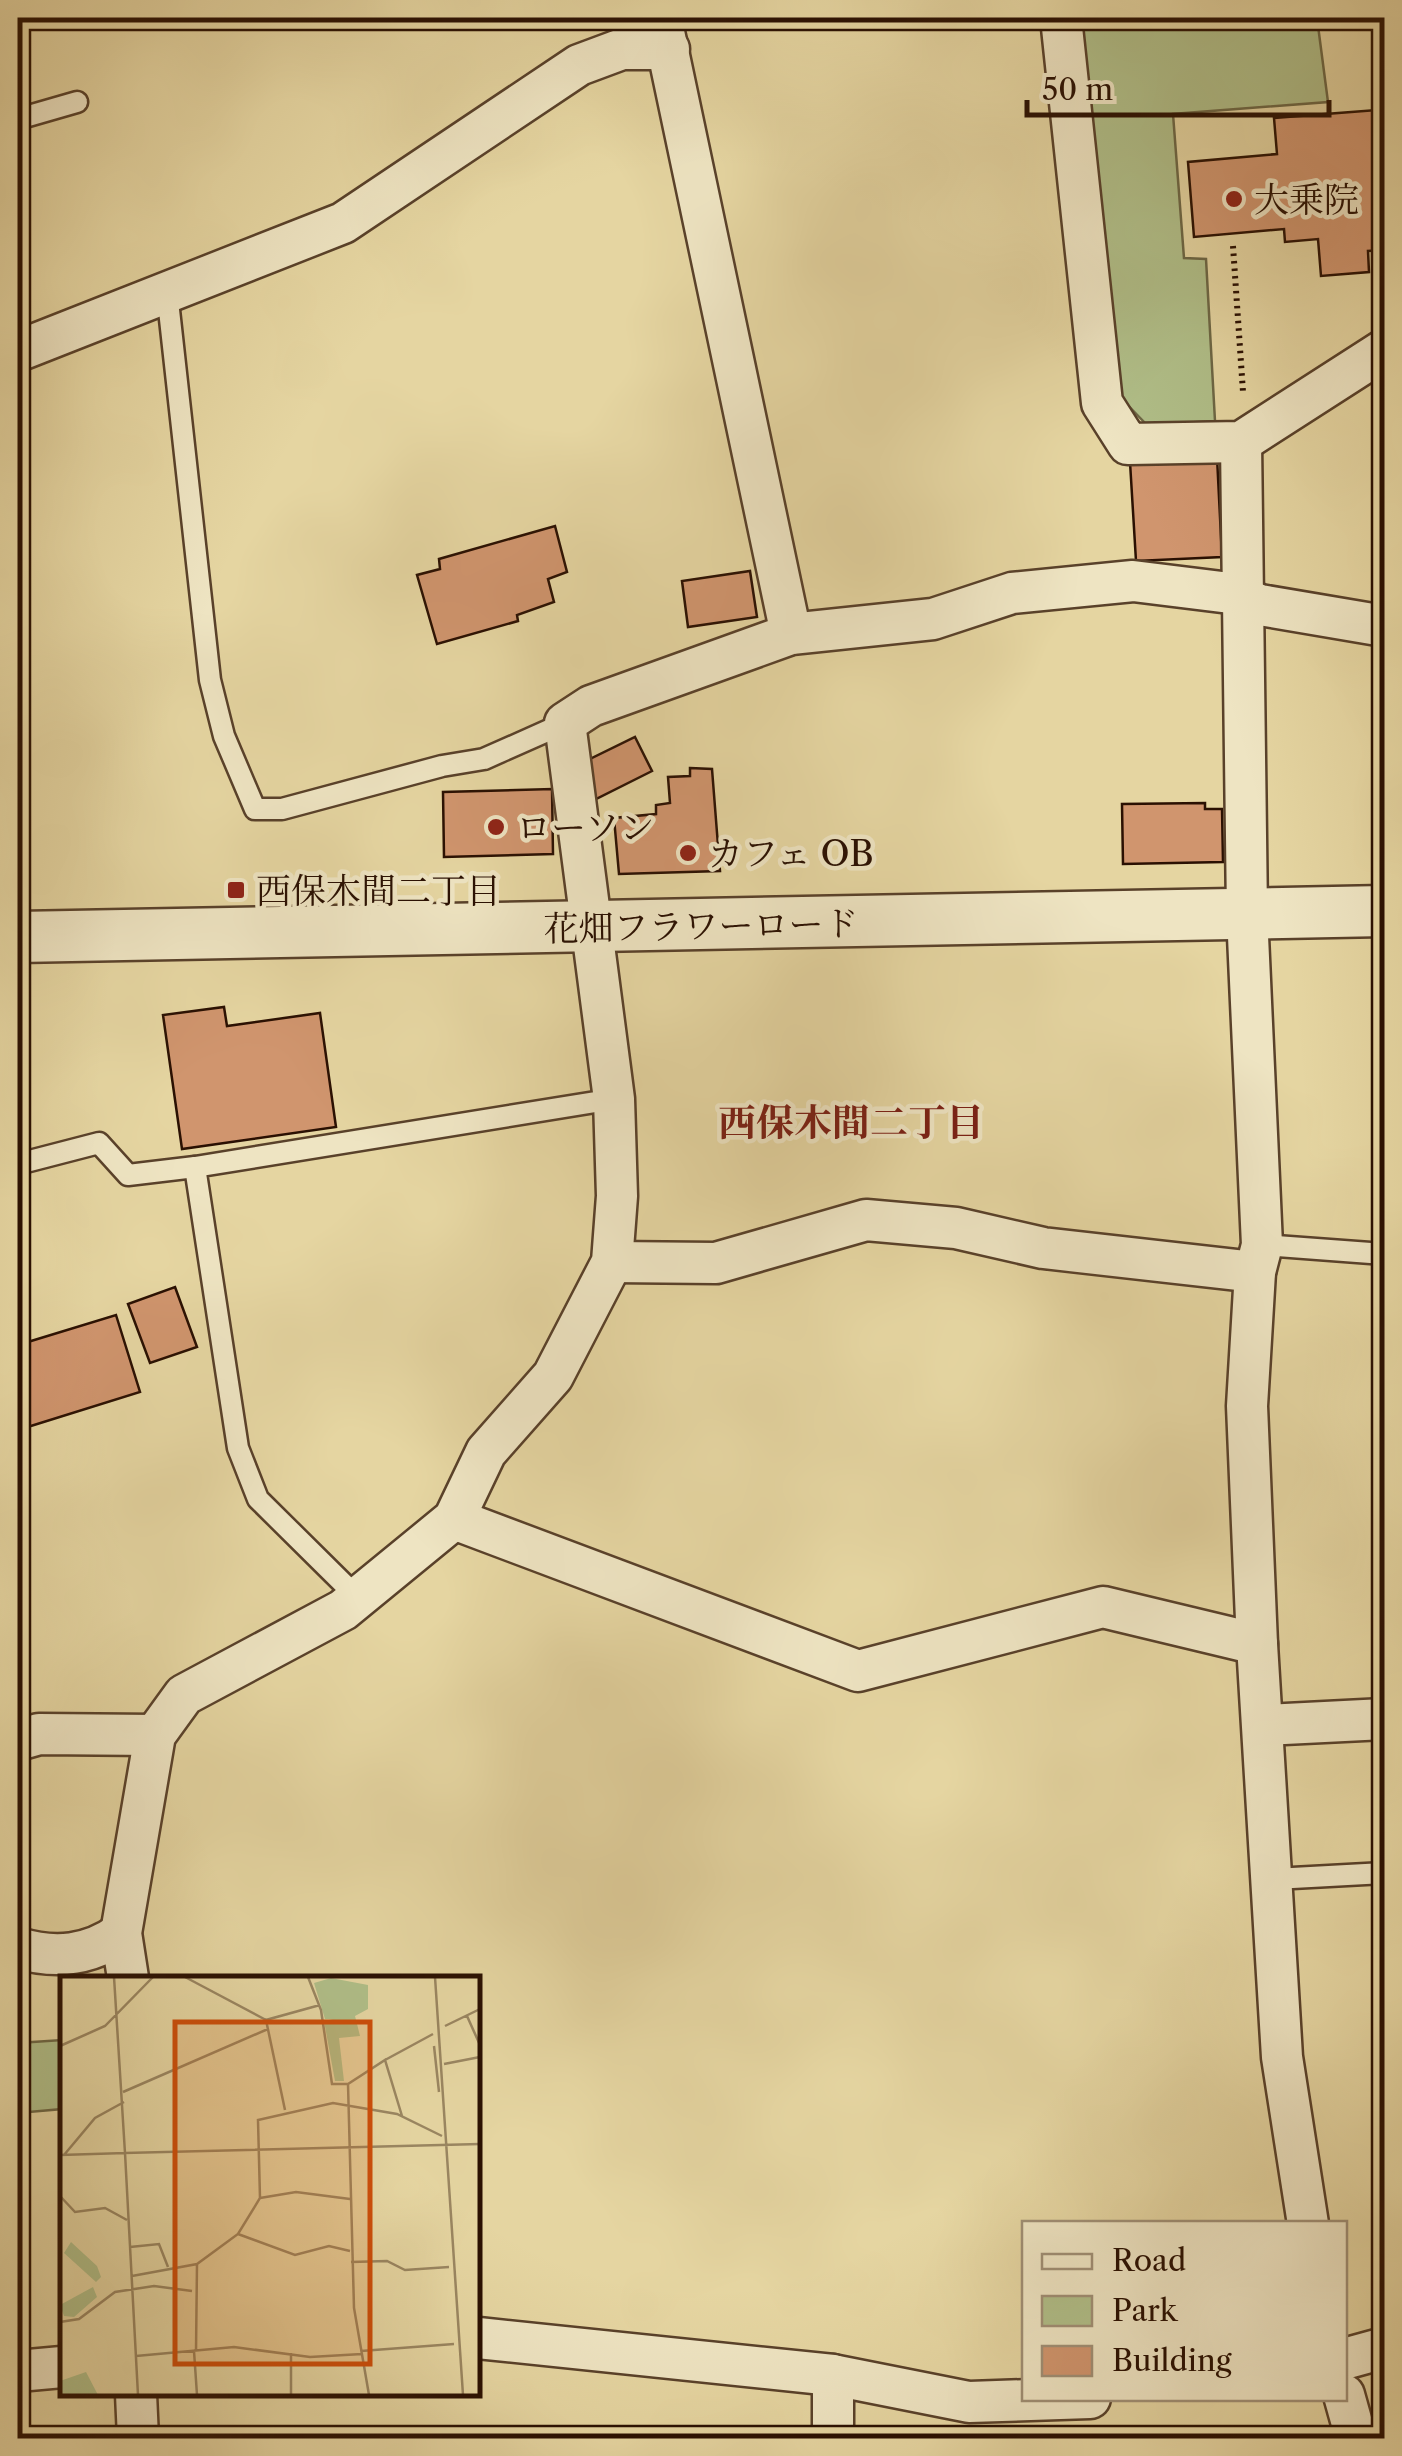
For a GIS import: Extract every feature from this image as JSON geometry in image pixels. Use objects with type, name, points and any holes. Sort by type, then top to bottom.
[{"type":"street","points":[[1062,18],[1102,403],[1128,444],[1244,440],[1384,350]]},
{"type":"street","points":[[18,351],[343,223],[580,65],[665,34],[791,634]]},
{"type":"street","points":[[1244,440],[1247,914],[1258,1258],[1247,1406],[1282,2056],[1308,2221]]},
{"type":"street","points":[[128,1976],[120,1934],[155,1735],[184,1695],[343,1610],[454,1518],[486,1452],[553,1376],[612,1262],[618,1160],[614,1099],[565,723],[592,706],[791,634],[933,620],[1012,593],[1133,581],[1384,626]]},
{"type":"street","name":"花畑フラワーロード","points":[[18,937],[1384,911]]},
{"type":"street","points":[[612,1262],[716,1263],[866,1220],[956,1228],[1043,1248],[1258,1258]]},
{"type":"street","points":[[454,1518],[858,1671],[1103,1607],[1258,1644]]},
{"type":"street","points":[[1264,1725],[1384,1719]]},
{"type":"street","points":[[18,1740],[39,1734],[155,1735]]},
{"type":"street","points":[[18,1948],[39,1954],[96,1952],[120,1934]]},
{"type":"street","points":[[480,2338],[833,2375],[969,2402],[1022,2400]]},
{"type":"street","points":[[1347,2358],[1384,2348]]},
{"type":"street","points":[[18,2371],[60,2367]]},
{"type":"street","points":[[833,2375],[833,2438]]},
{"type":"street","points":[[136,2396],[138,2438]]},
{"type":"street","points":[[1346,2401],[1356,2438]]},
{"type":"lane","points":[[18,119],[77,102]]},
{"type":"lane","points":[[168,292],[210,680],[224,736],[254,809],[282,810],[442,766],[484,759],[565,723]]},
{"type":"lane","points":[[18,1164],[99,1143],[128,1175],[614,1099]]},
{"type":"lane","points":[[195,1167],[238,1448],[258,1498],[358,1598]]},
{"type":"lane","points":[[1258,1258],[1384,1254]]},
{"type":"lane","points":[[1274,1879],[1384,1873]]},
{"type":"path","points":[[1233,246],[1244,440]]},
{"type":"green space","points":[[1072,18],[1317,18],[1328,102],[1173,114],[1184,258],[1206,259],[1215,421],[1147,425],[1116,393]]},
{"type":"green space","points":[[60,2040],[60,2109],[18,2113],[18,2043]]},
{"type":"building","points":[[1377,110],[1383,114],[1384,132],[1384,250],[1368,251],[1369,272],[1321,276],[1318,239],[1285,242],[1284,229],[1194,237],[1188,162],[1277,154],[1274,118]]},
{"type":"building","points":[[1217,457],[1222,557],[1136,561],[1130,462]]},
{"type":"building","points":[[555,526],[567,572],[548,579],[554,602],[517,615],[518,621],[437,644],[417,575],[440,569],[439,559]]},
{"type":"building","points":[[750,571],[757,617],[688,627],[682,581]]},
{"type":"building","points":[[635,737],[652,771],[592,801],[588,760]]},
{"type":"building","points":[[690,768],[712,769],[720,871],[619,874],[614,818],[656,814],[656,805],[670,803],[668,777],[690,776]]},
{"type":"building","points":[[552,789],[553,854],[444,857],[443,792]]},
{"type":"building","points":[[1205,803],[1205,809],[1222,809],[1223,862],[1123,864],[1122,804]]},
{"type":"building","points":[[224,1007],[227,1026],[320,1013],[336,1127],[182,1149],[163,1015]]},
{"type":"building","points":[[175,1287],[197,1347],[150,1363],[128,1304]]},
{"type":"building","points":[[116,1315],[140,1392],[18,1430],[18,1345]]},
{"type":"place","name":"大乗院","points":[[1234,199]]},
{"type":"place","name":"ローソン","points":[[496,827]]},
{"type":"place","name":"カフェ OB","points":[[688,853]]},
{"type":"place","name":"西保木間二丁目","points":[[236,890]]},
{"type":"district","name":"西保木間二丁目","points":[[851,1122]]}]
